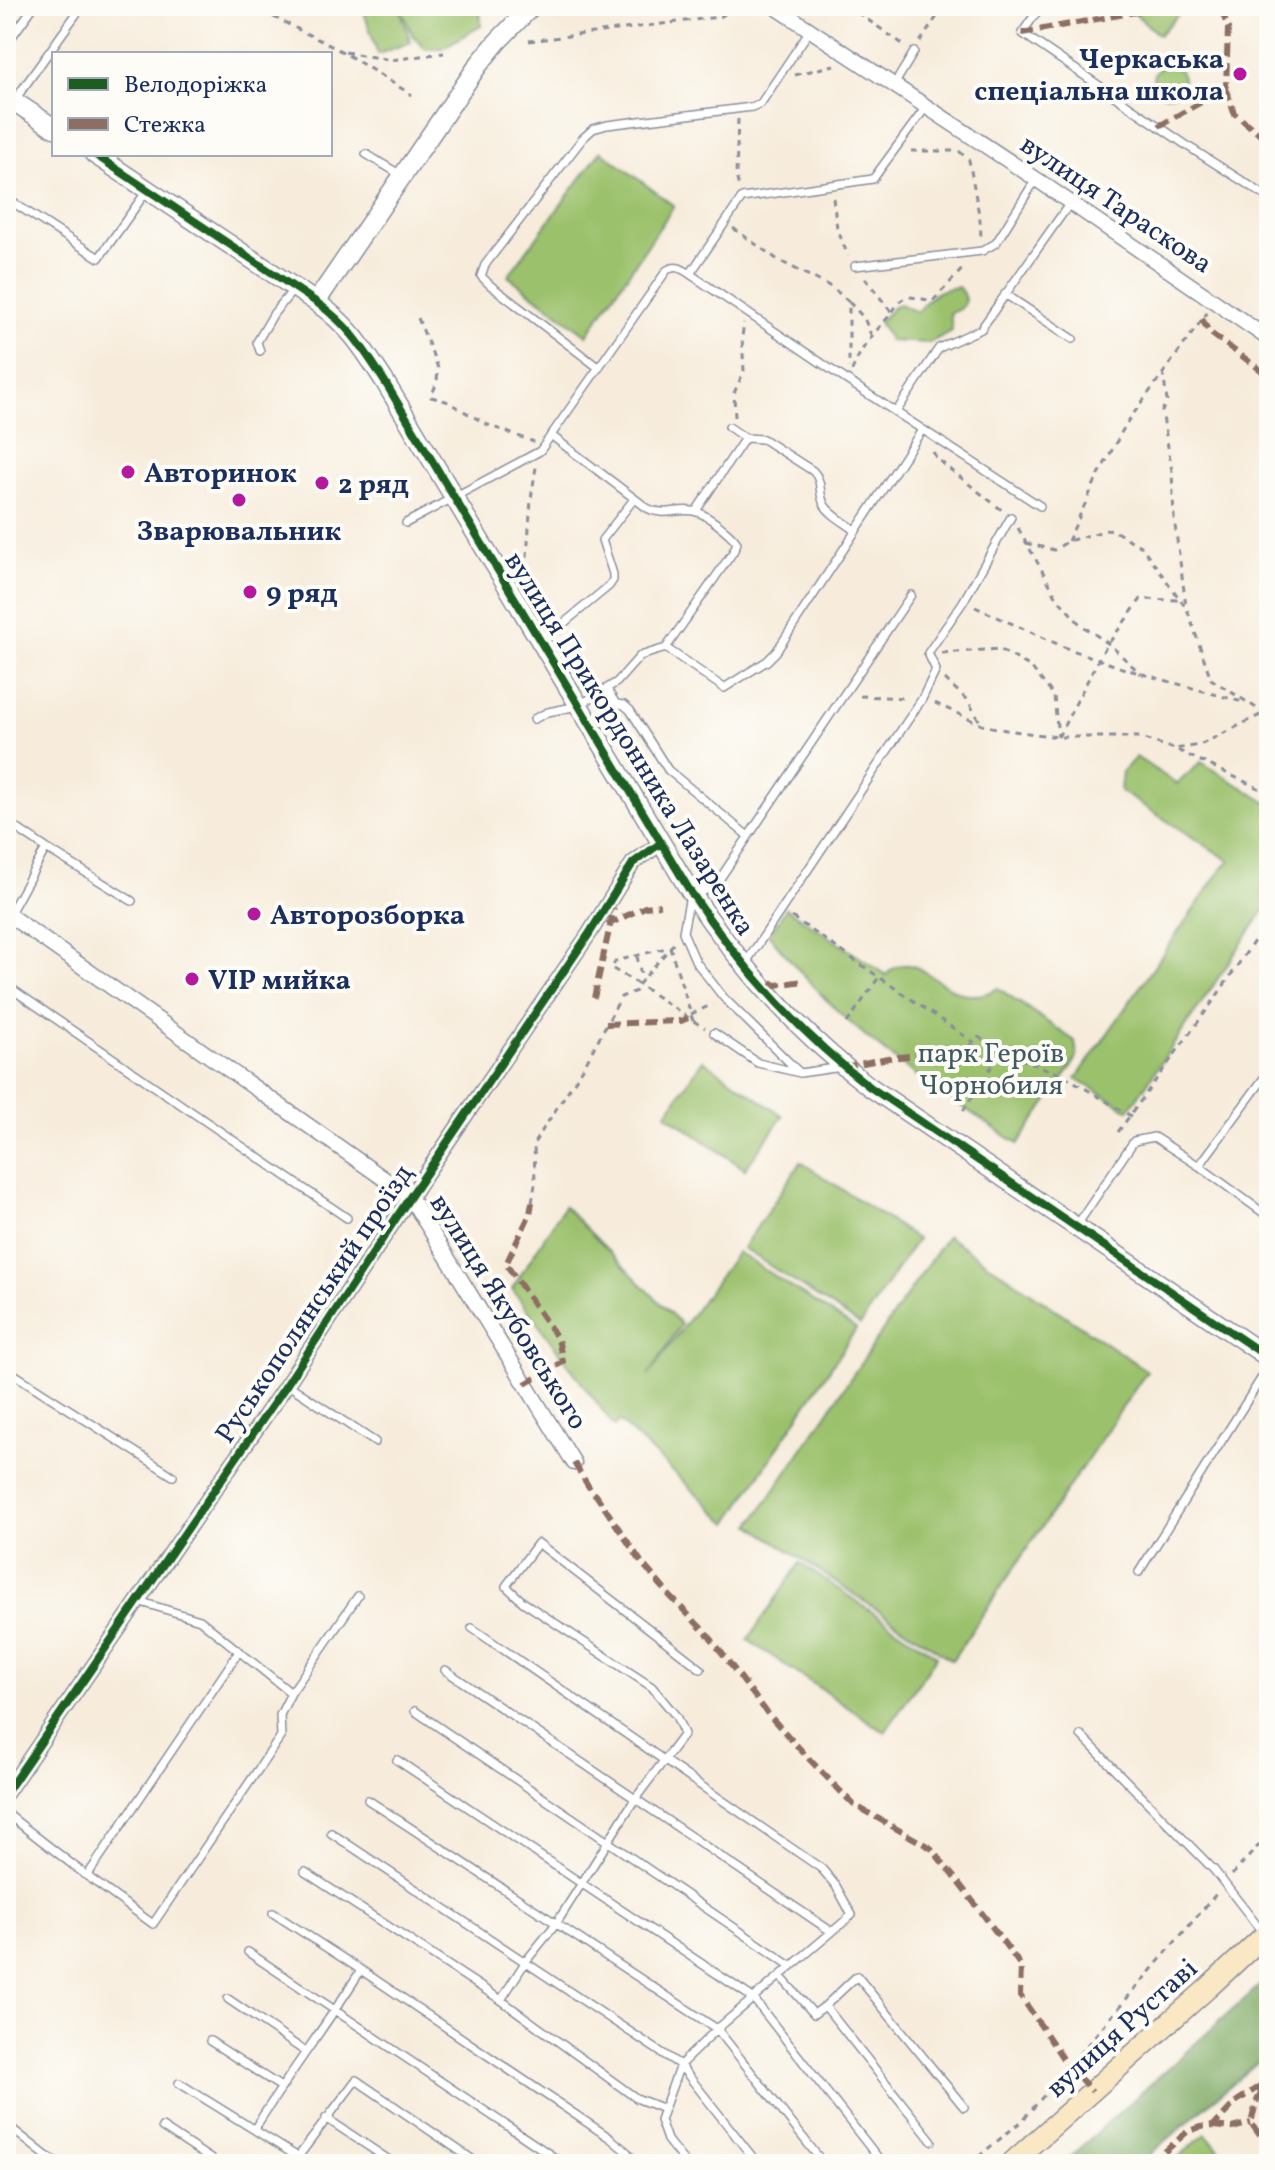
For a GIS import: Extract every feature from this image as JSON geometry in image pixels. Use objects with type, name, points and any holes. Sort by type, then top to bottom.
[{"type":"main road","name":"вулиця Руставі","points":[[1010,2164],[1267,1933]]},
{"type":"street","points":[[316,302],[479,64],[532,6]]},
{"type":"street","name":"вулиця Тараскова","points":[[774,6],[1071,202],[1269,339]]},
{"type":"street","points":[[10,98],[52,127]]},
{"type":"street","name":"вулиця Прикордонника Лазаренка","points":[[97,156],[331,312],[354,335],[692,894],[745,965],[785,1011],[844,1067],[937,1134],[1269,1358]]},
{"type":"street","name":"Руськополянський проїзд","points":[[6,1793],[287,1384],[589,934],[633,863],[661,843]]},
{"type":"street","name":"вулиця Якубовського","points":[[7,914],[410,1197],[574,1463]]},
{"type":"lane","points":[[6,45],[34,6]]},
{"type":"lane","points":[[10,98],[82,6]]},
{"type":"lane","points":[[1041,6],[1022,33],[1269,198]]},
{"type":"lane","points":[[599,368],[490,285],[481,276],[485,265],[593,129],[738,109],[761,103],[810,30]]},
{"type":"lane","points":[[894,85],[914,52]]},
{"type":"lane","points":[[690,274],[742,198],[873,179],[926,107]]},
{"type":"lane","points":[[366,154],[401,175]]},
{"type":"lane","points":[[855,266],[982,251],[996,243],[1036,179]]},
{"type":"lane","points":[[6,198],[99,258],[148,190]]},
{"type":"lane","points":[[896,412],[939,348],[981,329],[1071,202]]},
{"type":"lane","points":[[406,523],[535,455],[545,446],[667,270],[673,267],[690,274],[1040,506]]},
{"type":"lane","points":[[260,351],[257,342],[274,313],[295,289]]},
{"type":"lane","points":[[1005,294],[1073,339]]},
{"type":"lane","points":[[729,427],[745,438],[763,439],[813,471],[818,476],[824,504],[856,531]]},
{"type":"lane","points":[[666,648],[724,688],[756,669],[776,652],[922,430]]},
{"type":"lane","points":[[534,719],[548,712],[578,706],[617,682],[640,656],[666,648],[737,543],[731,535],[696,511],[654,512],[552,436]]},
{"type":"lane","points":[[696,511],[745,438]]},
{"type":"lane","points":[[540,643],[613,580],[602,540],[634,499]]},
{"type":"lane","points":[[745,965],[922,699],[936,670],[928,653],[963,602],[1011,517]]},
{"type":"lane","points":[[800,1073],[724,998],[696,962],[683,932],[692,894],[716,882],[911,595]]},
{"type":"lane","points":[[607,689],[616,704],[630,710],[668,770],[748,836]]},
{"type":"lane","points":[[6,821],[132,901]]},
{"type":"lane","points":[[7,914],[46,848]]},
{"type":"lane","points":[[6,985],[347,1218]]},
{"type":"lane","points":[[714,1033],[758,1063],[800,1073],[844,1067]]},
{"type":"lane","points":[[1199,1166],[1269,1071]]},
{"type":"lane","points":[[1075,1227],[1134,1141],[1154,1137],[1269,1217]]},
{"type":"lane","points":[[1139,1572],[1269,1366]]},
{"type":"lane","points":[[6,1369],[173,1476]]},
{"type":"lane","points":[[287,1384],[375,1442]]},
{"type":"lane","points":[[501,2000],[526,1961],[556,1924],[635,1799],[684,1734],[676,1716],[652,1687],[523,1602],[506,1586],[538,1543],[701,1669]]},
{"type":"lane","points":[[6,1813],[153,1924],[281,1736],[280,1715],[291,1693],[358,1596]]},
{"type":"lane","points":[[138,1601],[200,1620],[291,1693]]},
{"type":"lane","points":[[472,1628],[822,1869],[836,1886],[852,1915],[717,2029],[680,2065],[660,2120],[667,2140],[686,2164]]},
{"type":"lane","points":[[87,1876],[238,1653]]},
{"type":"lane","points":[[445,1670],[832,1932]]},
{"type":"lane","points":[[415,1711],[791,1966]]},
{"type":"lane","points":[[1081,1735],[1214,1870],[1267,1933]]},
{"type":"lane","points":[[397,1760],[753,1998],[883,2164]]},
{"type":"lane","points":[[368,1800],[717,2029],[824,2164]]},
{"type":"lane","points":[[331,1833],[680,2065],[758,2164]]},
{"type":"lane","points":[[305,1872],[501,2000],[636,2098],[664,2109]]},
{"type":"lane","points":[[273,1913],[610,2138],[636,2164]]},
{"type":"lane","points":[[248,1952],[564,2164]]},
{"type":"lane","points":[[255,2128],[361,1970]]},
{"type":"lane","points":[[780,1976],[814,2014],[857,1976],[964,2107]]},
{"type":"lane","points":[[228,1999],[306,2052]]},
{"type":"lane","points":[[825,2006],[932,2141]]},
{"type":"lane","points":[[210,2041],[281,2087]]},
{"type":"lane","points":[[298,2157],[356,2080],[479,2164]]},
{"type":"lane","points":[[179,2083],[309,2164]]},
{"type":"lane","points":[[326,2118],[395,2164]]},
{"type":"lane","points":[[6,2124],[61,2164]]},
{"type":"lane","points":[[162,2127],[218,2164]]},
{"type":"lane","points":[[619,2164],[627,2152]]},
{"type":"lane","points":[[40,2164],[45,2155]]},
{"type":"path","points":[[252,6],[343,52],[412,95]]},
{"type":"path","points":[[848,6],[914,52],[944,6]]},
{"type":"path","points":[[529,41],[720,17],[730,11]]},
{"type":"path","points":[[343,52],[390,60],[444,53]]},
{"type":"path","points":[[783,71],[794,75],[858,60]]},
{"type":"path","points":[[738,109],[736,176],[742,198]]},
{"type":"path","points":[[848,381],[858,354],[900,300],[910,297],[933,301],[982,251],[980,220],[969,160],[959,151],[895,151]]},
{"type":"path","points":[[725,223],[778,260],[833,288],[864,318],[871,336]]},
{"type":"path","points":[[1068,541],[1126,424],[1215,301]]},
{"type":"path","points":[[848,381],[849,302]]},
{"type":"path","points":[[729,427],[736,415],[734,393],[744,371],[742,337],[745,312]]},
{"type":"path","points":[[418,318],[438,368],[431,397],[446,401],[488,425],[545,446]]},
{"type":"path","points":[[1163,372],[1167,401],[1162,411],[1172,471],[1174,518],[1187,609],[1211,679],[1266,713],[1269,719]]},
{"type":"path","points":[[922,430],[936,458],[1011,517],[1058,599],[1080,624],[1109,644],[1141,674]]},
{"type":"path","points":[[527,557],[535,455]]},
{"type":"path","points":[[1026,543],[1054,550],[1068,541],[1111,529],[1142,547],[1187,609]]},
{"type":"path","points":[[1058,737],[1099,659],[1141,599],[1180,600]]},
{"type":"path","points":[[963,602],[1064,647],[1141,674],[1250,704]]},
{"type":"path","points":[[928,653],[999,649],[1031,667],[1054,696],[1058,737]]},
{"type":"path","points":[[936,670],[968,701],[982,725]]},
{"type":"path","points":[[844,695],[928,700],[982,725],[1058,737],[1138,737],[1175,749],[1269,793]]},
{"type":"path","points":[[1175,749],[1200,745],[1266,713]]},
{"type":"path","points":[[782,910],[973,1042]]},
{"type":"path","points":[[1118,1132],[1269,919]]},
{"type":"path","points":[[532,1202],[534,1143],[583,1068],[621,997],[636,991],[683,932]]},
{"type":"path","points":[[670,947],[616,961],[611,968],[640,983],[714,1033]]},
{"type":"path","points":[[670,947],[693,1021]]},
{"type":"path","points":[[637,956],[640,983]]},
{"type":"path","points":[[847,1023],[879,977]]},
{"type":"path","points":[[993,1065],[968,1048],[977,1036],[1001,1052],[1063,1075],[1131,1116]]},
{"type":"path","points":[[963,1111],[1001,1052]]},
{"type":"path","points":[[969,2164],[1022,2121],[1269,1834]]},
{"type":"green space","points":[[362,6],[399,6],[411,42],[378,54]]},
{"type":"green space","points":[[400,6],[480,6],[481,26],[442,48],[426,49],[413,36]]},
{"type":"green space","points":[[1140,6],[1186,6],[1159,35],[1134,13]]},
{"type":"green space","points":[[1168,65],[1174,66],[1182,74],[1182,86],[1174,94],[1168,95],[1162,94],[1154,86],[1153,80],[1154,74],[1162,66]]},
{"type":"green space","points":[[601,151],[674,206],[587,335],[508,276]]},
{"type":"green space","points":[[958,287],[965,300],[959,309],[950,313],[952,331],[929,343],[890,341],[879,322],[894,306],[899,304],[917,312],[934,294]]},
{"type":"green space","points":[[1136,757],[1177,784],[1201,762],[1269,804],[1269,903],[1129,1110],[1076,1079],[1230,861],[1120,791],[1122,772]]},
{"type":"green space","name":"парк Героїв Чорнобиля","points":[[786,908],[886,975],[898,966],[910,965],[964,994],[980,995],[998,988],[1075,1041],[1077,1056],[1072,1066],[1018,1144],[892,1057],[830,1004],[769,935]]},
{"type":"green space","points":[[703,1060],[783,1116],[745,1169],[666,1114]]},
{"type":"green space","points":[[801,1162],[917,1239],[860,1325],[743,1248]]},
{"type":"green space","points":[[564,1206],[681,1324],[648,1376],[737,1252],[856,1329],[728,1523],[619,1421],[615,1427],[512,1289]]},
{"type":"green space","points":[[947,1236],[1147,1371],[952,1660],[751,1525]]},
{"type":"green space","points":[[800,1563],[937,1656],[885,1732],[748,1640]]},
{"type":"green space","points":[[1269,1977],[1269,2052],[1139,2164],[1062,2164]]},
{"type":"green space","points":[[1206,2134],[1231,2164],[1170,2164]]},
{"type":"marked path","points":[[1022,33],[1168,6]]},
{"type":"marked path","points":[[1159,126],[1226,88],[1228,28],[1220,6]]},
{"type":"marked path","points":[[1226,88],[1234,113],[1269,142]]},
{"type":"marked path","points":[[1202,319],[1209,332],[1269,376]]},
{"type":"marked path","points":[[607,925],[645,907],[660,905]]},
{"type":"marked path","points":[[594,998],[614,908]]},
{"type":"marked path","points":[[771,982],[776,985],[804,981]]},
{"type":"marked path","points":[[606,1024],[681,1021],[688,1018]]},
{"type":"marked path","points":[[844,1067],[968,1048]]},
{"type":"marked path","points":[[525,1384],[563,1362],[558,1339],[506,1264],[530,1214],[532,1202]]},
{"type":"marked path","points":[[574,1463],[642,1563],[709,1636],[768,1714],[811,1761],[854,1805],[931,1848],[1021,1966],[1020,1995],[1068,2066],[1092,2091]]},
{"type":"marked path","points":[[1269,2075],[1251,2123],[1269,2148]]},
{"type":"marked path","points":[[1151,2164],[1187,2132],[1213,2126],[1237,2101],[1263,2084]]},
{"type":"marked path","points":[[1213,2126],[1232,2128],[1251,2123]]},
{"type":"cycle path","points":[[97,156],[316,302],[338,319],[355,338],[385,382],[690,891],[729,945],[795,1021],[870,1087],[1269,1358]]},
{"type":"cycle path","points":[[6,1793],[287,1384],[589,934],[633,863],[661,843]]},
{"type":"place","name":"Черкаська спеціальна школа","points":[[1240,74]]},
{"type":"place","name":"Авторинок","points":[[128,472]]},
{"type":"place","name":"2 ряд","points":[[322,483]]},
{"type":"place","name":"Зварювальник","points":[[239,500]]},
{"type":"place","name":"9 ряд","points":[[250,592]]},
{"type":"place","name":"Авторозборка","points":[[254,914]]},
{"type":"place","name":"VIP мийка","points":[[192,979]]}]
